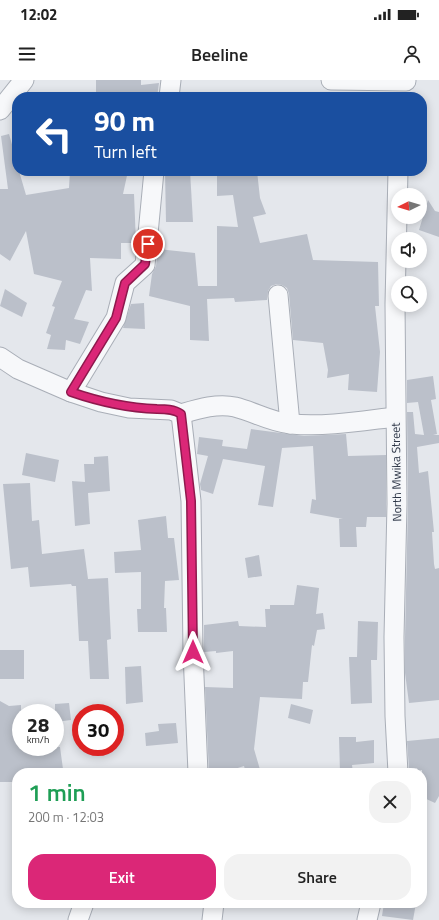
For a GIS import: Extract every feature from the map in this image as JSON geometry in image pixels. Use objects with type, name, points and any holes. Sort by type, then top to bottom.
[{"type":"street","points":[[14,92],[24,80]]},
{"type":"street","points":[[169,92],[170,80]]},
{"type":"street","points":[[331,80],[405,86]]},
{"type":"street","points":[[0,110],[12,95]]},
{"type":"street","points":[[71,392],[116,318],[125,283],[145,264],[148,244],[150,194],[153,176]]},
{"type":"street","name":"North Mwika Street","points":[[398,176],[395,304],[397,510],[394,644],[398,768]]},
{"type":"street","points":[[278,295],[290,424]]},
{"type":"street","points":[[0,357],[18,369],[71,392],[101,402],[129,408],[171,410],[181,414],[205,408],[235,407],[273,422],[290,424],[340,423],[395,417]]},
{"type":"street","points":[[181,414],[191,501],[193,652],[198,768]]},
{"type":"street","points":[[78,920],[82,908]]},
{"type":"street","points":[[212,920],[213,908]]},
{"type":"street","points":[[367,920],[370,908]]},
{"type":"building","points":[[96,80],[141,80],[141,85],[159,83],[158,92],[96,92]]},
{"type":"building","points":[[9,134],[12,144],[12,176],[20,176],[26,195],[69,188],[70,176],[127,176],[123,194],[134,194],[136,243],[121,243],[121,259],[90,258],[92,291],[86,290],[74,319],[89,322],[80,344],[66,340],[65,350],[47,349],[51,335],[46,333],[55,307],[52,306],[62,281],[34,274],[26,231],[10,261],[0,254],[0,189],[8,189],[1,136]]},
{"type":"building","points":[[165,176],[190,176],[193,222],[166,222]]},
{"type":"building","points":[[217,176],[258,176],[260,198],[266,214],[253,217],[260,243],[307,234],[313,260],[378,262],[379,306],[375,306],[380,352],[377,392],[348,390],[349,374],[327,378],[328,370],[323,343],[293,340],[289,294],[287,288],[282,285],[277,284],[271,286],[268,291],[267,300],[235,302],[234,298],[207,299],[209,341],[190,340],[190,306],[149,296],[152,274],[156,266],[158,249],[195,253],[198,286],[217,286],[217,226],[238,227],[233,195],[217,196]]},
{"type":"building","points":[[428,200],[435,211],[439,212],[439,237],[419,230],[421,224],[427,224]]},
{"type":"building","points":[[5,289],[27,303],[22,317],[0,306]]},
{"type":"building","points":[[144,303],[145,329],[123,328],[131,304]]},
{"type":"building","points":[[433,376],[436,399],[431,400],[437,434],[433,435],[439,435],[439,443],[417,447],[419,473],[428,471],[434,532],[432,532],[434,564],[435,569],[439,568],[439,700],[409,703],[405,673],[408,504],[407,412],[413,412],[415,434],[424,435],[418,402],[407,403],[407,380]]},
{"type":"building","points":[[251,429],[304,436],[346,434],[348,456],[386,455],[386,517],[367,517],[366,527],[356,527],[357,547],[340,547],[339,519],[343,519],[310,513],[312,499],[316,500],[313,446],[282,448],[273,507],[258,505],[265,466],[223,459],[213,494],[201,490],[200,484],[208,456],[197,454],[199,437],[223,440],[222,446],[247,449]]},
{"type":"building","points":[[26,453],[59,460],[55,482],[22,475]]},
{"type":"building","points":[[108,456],[110,491],[88,493],[90,524],[75,526],[72,481],[85,482],[84,464],[94,464],[94,457]]},
{"type":"building","points":[[30,483],[32,521],[39,520],[42,554],[84,549],[88,579],[108,578],[111,639],[107,640],[109,679],[90,679],[88,641],[79,641],[76,586],[72,586],[71,584],[30,587],[28,567],[11,569],[3,484]]},
{"type":"building","points":[[166,516],[168,538],[174,538],[179,580],[165,581],[164,608],[166,608],[167,632],[138,632],[137,609],[141,609],[141,572],[115,573],[114,552],[141,550],[138,520]]},
{"type":"building","points":[[259,555],[262,576],[248,578],[245,558]]},
{"type":"building","points":[[297,585],[319,588],[316,614],[323,613],[325,629],[317,630],[314,646],[312,645],[308,682],[303,682],[302,699],[260,697],[254,749],[260,768],[245,768],[244,766],[238,768],[209,768],[205,687],[233,688],[233,651],[216,653],[216,651],[204,652],[204,625],[238,621],[239,626],[266,627],[265,609],[270,609],[270,605],[294,605]]},
{"type":"building","points":[[358,621],[378,622],[377,660],[371,660],[372,703],[351,704],[349,657],[357,657]]},
{"type":"building","points":[[0,650],[24,650],[24,679],[0,679]]},
{"type":"building","points":[[141,666],[143,702],[126,704],[125,667]]},
{"type":"building","points":[[0,701],[9,706],[12,706],[12,756],[61,756],[63,768],[12,768],[12,782],[0,782]]},
{"type":"building","points":[[69,703],[71,720],[64,721],[64,704],[55,704]]},
{"type":"building","points":[[291,704],[313,710],[310,724],[288,718]]},
{"type":"building","points":[[176,723],[178,743],[146,746],[145,733],[159,731],[158,724]]},
{"type":"building","points":[[339,737],[356,737],[356,742],[374,740],[374,763],[352,765],[352,768],[340,768]]},
{"type":"building","points":[[439,738],[439,796],[435,803],[427,799],[427,768],[409,768],[407,741]]},
{"type":"building","points":[[383,908],[415,908],[413,920],[382,916]]},
{"type":"route","points":[[148,244],[145,264],[141,270],[130,277],[125,283],[116,318],[71,392],[101,402],[129,408],[171,410],[178,411],[181,414],[186,446],[191,501],[193,652]]}]
